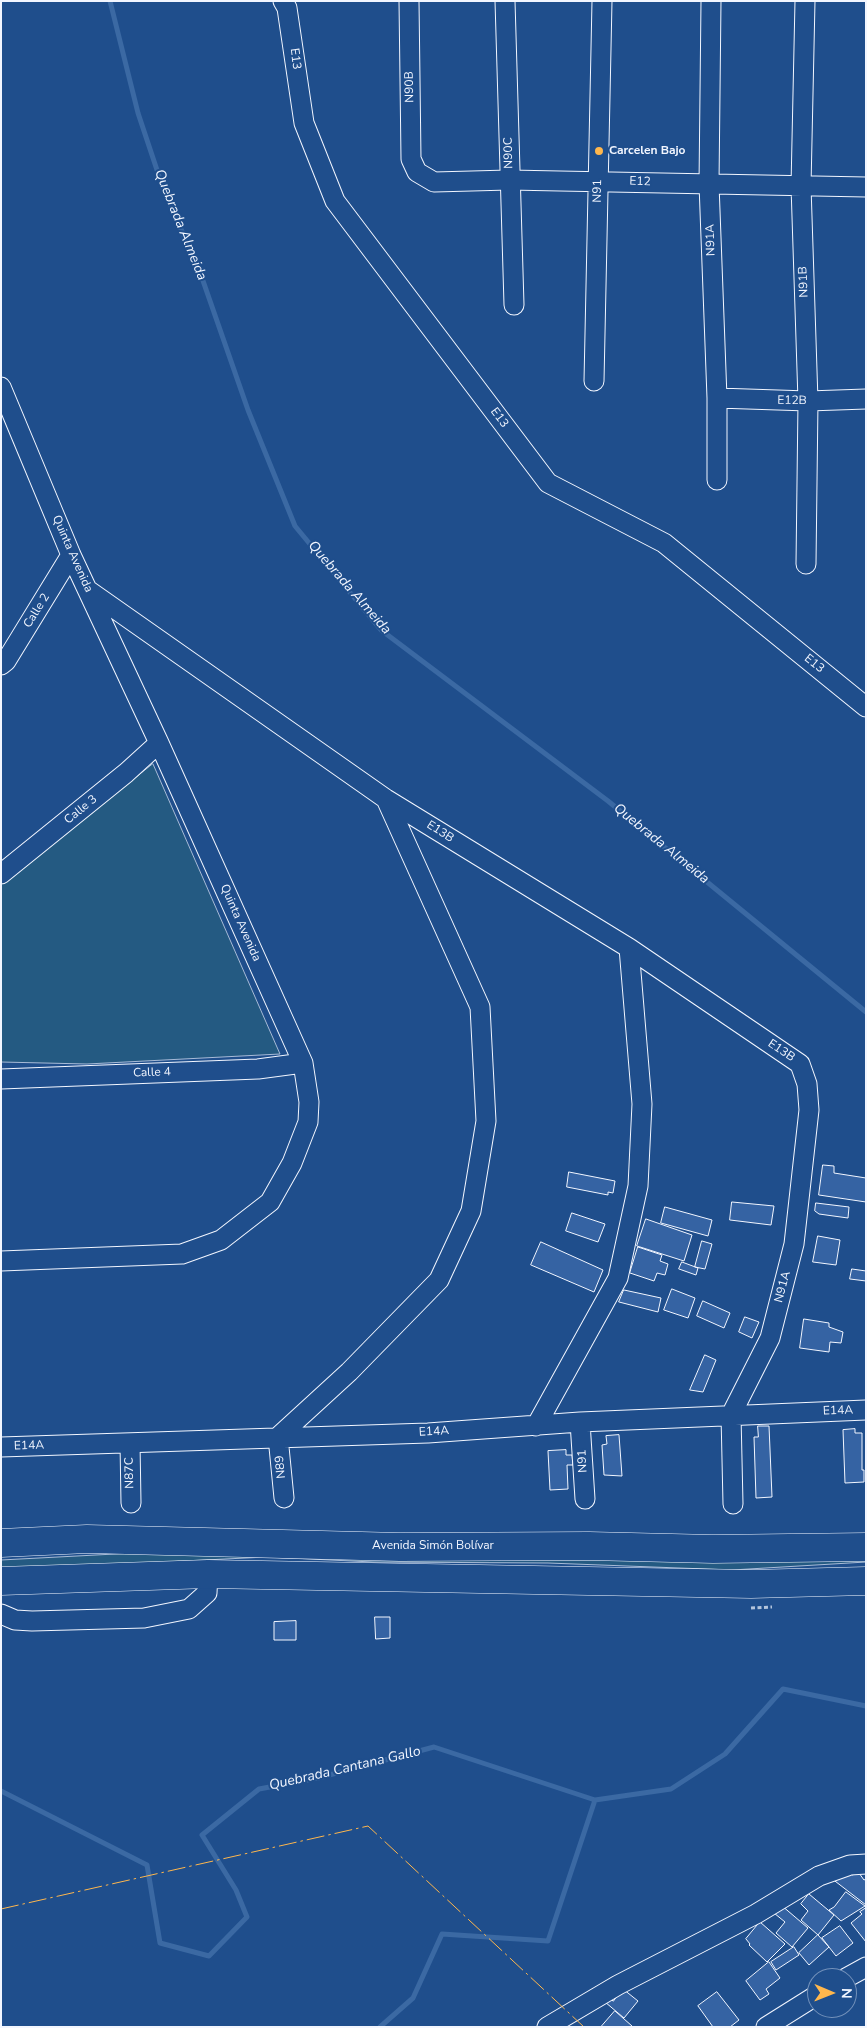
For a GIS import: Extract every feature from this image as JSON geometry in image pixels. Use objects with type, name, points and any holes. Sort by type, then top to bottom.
[{"type":"highway","name":"Avenida Simón Bolívar","points":[[1,1542],[88,1539],[400,1547],[589,1546],[713,1550],[866,1547]]},
{"type":"highway","points":[[1,1581],[208,1574],[751,1584],[866,1581]]},
{"type":"street","name":"N90B","points":[[409,1],[411,159],[417,172]]},
{"type":"street","name":"N90C","points":[[505,1],[514,305]]},
{"type":"street","name":"N91","points":[[594,381],[602,1]]},
{"type":"street","name":"N91A","points":[[711,1],[708,184],[717,398],[717,480]]},
{"type":"street","name":"N91B","points":[[805,1],[801,186],[808,401],[806,564]]},
{"type":"street","name":"E13","points":[[285,4],[304,123],[335,201],[548,483],[664,544],[866,707]]},
{"type":"street","name":"E12","points":[[417,172],[434,182],[509,180],[598,181],[866,187]]},
{"type":"street","name":"Quinta Avenida","points":[[1,388],[71,556],[159,743],[303,1063],[309,1102],[308,1122],[292,1163],[270,1202],[221,1240],[197,1250],[162,1256],[1,1261]]},
{"type":"street","name":"E12B","points":[[717,398],[808,401],[866,400]]},
{"type":"street","name":"Calle 2","points":[[1,665],[6,661],[71,556]]},
{"type":"street","name":"E13B","points":[[88,590],[386,798],[629,948],[800,1064]]},
{"type":"street","name":"Calle 3","points":[[1,874],[126,773],[159,743]]},
{"type":"street","points":[[278,1437],[349,1372],[439,1280],[471,1211],[486,1121],[480,1007],[386,798]]},
{"type":"street","points":[[536,1426],[618,1278],[638,1186],[642,1104],[629,948]]},
{"type":"street","name":"Calle 4","points":[[1,1079],[258,1070],[303,1063]]},
{"type":"street","name":"N91A","points":[[733,1504],[732,1415],[770,1338],[794,1244],[809,1110],[807,1084],[800,1064]]},
{"type":"street","name":"E14A","points":[[1,1447],[428,1433],[580,1422],[866,1410]]},
{"type":"street","name":"N91","points":[[580,1422],[585,1499]]},
{"type":"street","name":"N89","points":[[278,1437],[284,1498]]},
{"type":"street","name":"N87C","points":[[130,1443],[131,1503]]},
{"type":"street","points":[[1,1614],[15,1620],[32,1622],[165,1615],[189,1609],[198,1603],[207,1592],[208,1574]]},
{"type":"street","points":[[547,2027],[618,1985],[756,1914],[819,1876],[850,1865],[866,1864]]},
{"type":"street","points":[[766,2027],[807,2001]]},
{"type":"shaded area","points":[[153,764],[280,1054],[87,1064],[1,1062],[1,885]]},
{"type":"shaded area","points":[[866,1550],[866,1562],[732,1570],[548,1563],[373,1562],[266,1557],[1,1570],[1,1560],[153,1552]]},
{"type":"building","points":[[823,1165],[834,1166],[834,1173],[866,1178],[866,1202],[819,1195]]},
{"type":"building","points":[[569,1172],[615,1181],[613,1193],[608,1192],[608,1195],[567,1187]]},
{"type":"building","points":[[732,1202],[774,1206],[771,1225],[730,1220]]},
{"type":"building","points":[[816,1203],[849,1207],[848,1218],[819,1214],[815,1211]]},
{"type":"building","points":[[665,1207],[712,1220],[708,1236],[661,1223]]},
{"type":"building","points":[[572,1213],[605,1224],[598,1242],[566,1231]]},
{"type":"building","points":[[646,1219],[692,1235],[684,1261],[637,1246]]},
{"type":"building","points":[[818,1236],[840,1240],[836,1265],[813,1262]]},
{"type":"building","points":[[702,1241],[712,1244],[705,1269],[695,1267]]},
{"type":"building","points":[[541,1242],[603,1270],[594,1292],[531,1265]]},
{"type":"building","points":[[638,1247],[662,1255],[660,1261],[668,1264],[665,1275],[657,1273],[654,1281],[630,1273]]},
{"type":"building","points":[[682,1262],[698,1268],[696,1275],[679,1269]]},
{"type":"building","points":[[852,1269],[866,1271],[866,1281],[850,1279]]},
{"type":"building","points":[[672,1289],[695,1298],[688,1318],[664,1310]]},
{"type":"building","points":[[624,1290],[661,1298],[658,1312],[619,1302]]},
{"type":"building","points":[[703,1301],[730,1313],[724,1328],[697,1316]]},
{"type":"building","points":[[745,1317],[759,1322],[752,1338],[739,1332]]},
{"type":"building","points":[[804,1319],[829,1323],[829,1327],[843,1332],[841,1343],[830,1342],[829,1352],[800,1348]]},
{"type":"building","points":[[705,1355],[716,1360],[703,1392],[690,1390]]},
{"type":"building","points":[[758,1426],[769,1426],[772,1497],[756,1498],[754,1437],[758,1437]]},
{"type":"building","points":[[855,1429],[855,1433],[862,1433],[862,1470],[864,1470],[864,1482],[845,1483],[843,1430]]},
{"type":"building","points":[[619,1435],[622,1476],[604,1475],[602,1445],[607,1444],[606,1436]]},
{"type":"building","points":[[566,1450],[566,1455],[572,1455],[573,1465],[567,1465],[568,1489],[550,1490],[548,1451]]},
{"type":"building","points":[[375,1617],[390,1617],[390,1638],[376,1639]]},
{"type":"building","points":[[296,1621],[296,1640],[274,1640],[274,1622]]},
{"type":"building","points":[[850,1872],[852,1875],[859,1873],[864,1880],[866,1879],[866,1905],[831,1878]]},
{"type":"building","points":[[846,1892],[865,1906],[841,1921],[829,1910],[834,1907]]},
{"type":"building","points":[[809,1894],[834,1915],[818,1935],[801,1920],[808,1911],[801,1904]]},
{"type":"building","points":[[781,1905],[808,1928],[792,1947],[776,1933],[785,1922],[774,1913]]},
{"type":"building","points":[[866,1908],[866,1942],[851,1923]]},
{"type":"building","points":[[760,1922],[785,1944],[767,1962],[749,1945],[746,1939]]},
{"type":"building","points":[[840,1926],[853,1943],[836,1956],[822,1938]]},
{"type":"building","points":[[818,1935],[829,1947],[809,1965],[799,1953]]},
{"type":"building","points":[[794,1947],[799,1955],[776,1970],[771,1962]]},
{"type":"building","points":[[769,1962],[780,1978],[766,1989],[769,1994],[760,2000],[746,1981]]},
{"type":"building","points":[[623,1989],[638,2001],[624,2018],[605,2002],[609,1997],[613,2001]]},
{"type":"building","points":[[717,1992],[739,2020],[730,2027],[713,2027],[698,2006]]},
{"type":"building","points":[[615,2011],[632,2026],[601,2027]]},
{"type":"waterway","name":"Quebrada Almeida","points":[[110,1],[138,113],[163,188],[201,275],[248,410],[295,526],[381,630],[608,801],[866,1012]]},
{"type":"waterway","name":"Quebrada Cantana Gallo","points":[[1,1791],[147,1865],[160,1943],[209,1956],[247,1917],[236,1890],[202,1835],[259,1789],[318,1778],[434,1747],[595,1800],[671,1789],[725,1754],[783,1689],[866,1706]]},
{"type":"waterway","points":[[380,2027],[413,1998],[442,1934],[548,1941],[595,1800]]},
{"type":"power","points":[[1,1909],[368,1826],[584,2027]]},
{"type":"place","name":"Carcelen Bajo","points":[[599,151]]}]
